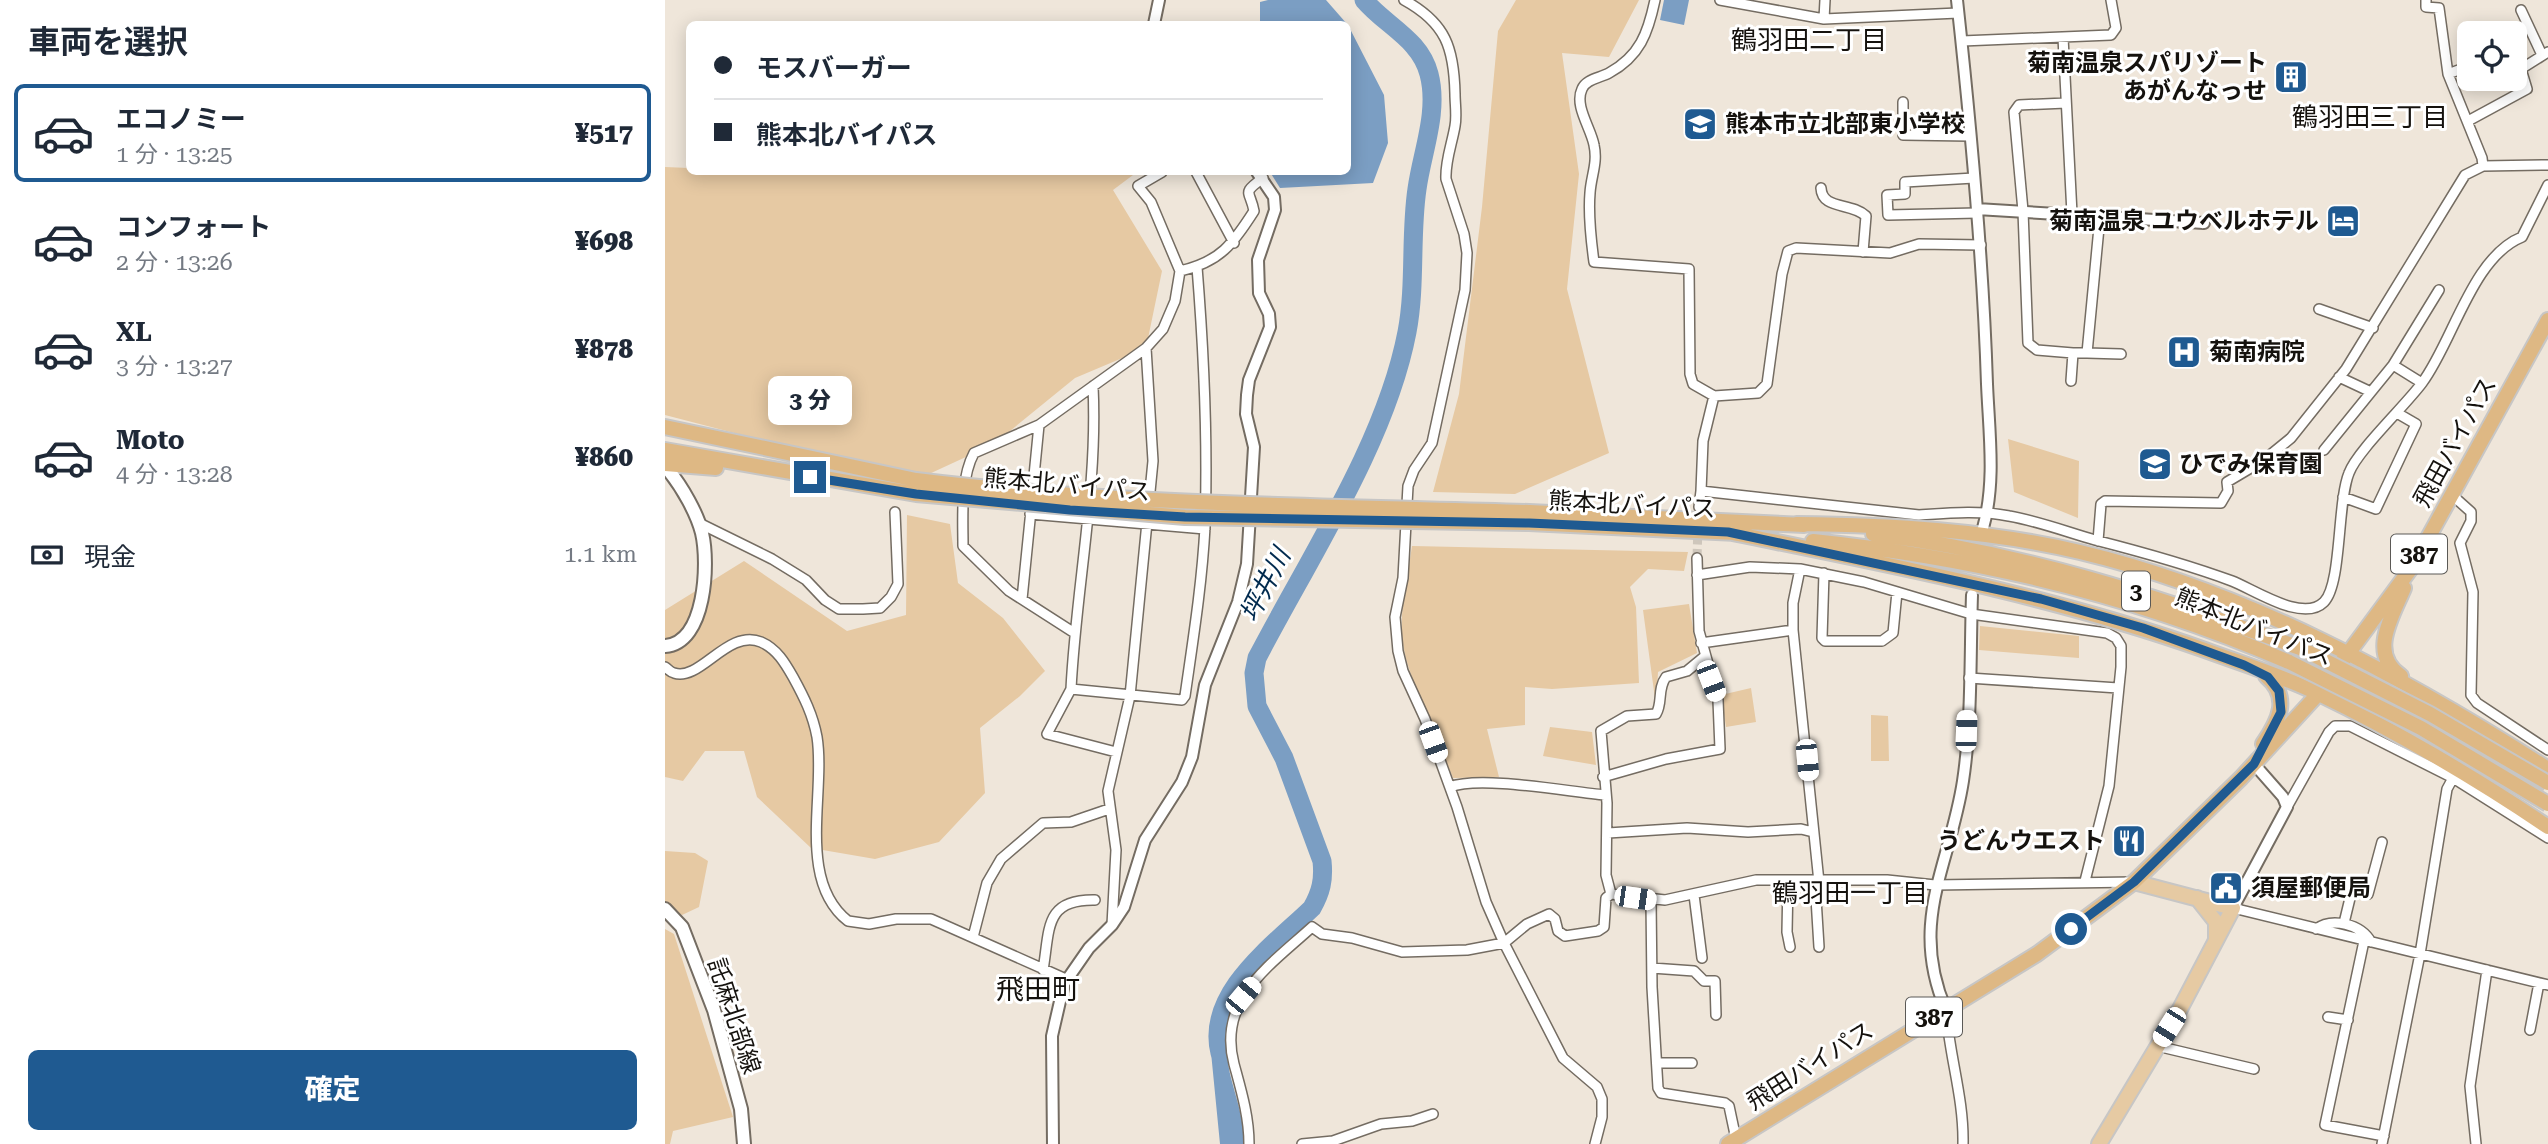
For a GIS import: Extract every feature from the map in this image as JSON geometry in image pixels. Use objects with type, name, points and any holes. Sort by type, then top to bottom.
[{"type":"highway","name":"飛田バイパス","points":[[1732,1142],[2037,954],[2134,882],[2254,764],[2319,694],[2412,567],[2548,320]]},
{"type":"highway","points":[[665,427],[916,487]]},
{"type":"highway","name":"熊本北バイパス","points":[[665,436],[916,487]]},
{"type":"highway","name":"熊本北バイパス","points":[[665,450],[783,473],[916,487],[1529,517],[1797,524],[1969,547],[2070,572],[2173,602],[2300,648],[2430,714],[2548,783]]},
{"type":"highway","points":[[668,471],[783,473]]},
{"type":"highway","name":"熊本北バイパス","points":[[1529,517],[1728,532],[1905,551],[2068,586],[2173,617],[2288,662],[2421,728],[2548,804]]},
{"type":"highway","points":[[1797,524],[1930,528],[2079,552],[2144,570],[2298,629],[2463,717]]},
{"type":"highway","points":[[1728,532],[2041,599],[2143,628],[2319,694],[2548,827]]},
{"type":"highway","points":[[2412,567],[2383,640],[2383,653],[2397,674],[2548,769]]},
{"type":"highway","points":[[2254,764],[2281,712],[2275,683],[2259,670]]},
{"type":"main road","points":[[665,646],[681,640],[692,629],[701,605],[704,553],[699,523],[668,471]]},
{"type":"main road","points":[[2099,1144],[2233,908],[2193,895],[2134,882]]},
{"type":"main road","points":[[2193,895],[2204,903],[2215,922],[2215,942]]},
{"type":"main road","name":"託麻北部線","points":[[665,909],[682,927],[714,1010],[741,1109],[744,1144]]},
{"type":"street","points":[[1155,21],[1159,0]]},
{"type":"street","points":[[1404,0],[1431,18],[1443,32],[1451,54],[1455,123],[1445,167],[1446,180],[1467,253],[1465,290],[1441,410],[1432,443],[1414,470],[1408,486],[1403,578],[1395,617],[1403,671],[1425,719],[1450,787],[1486,902],[1504,943],[1563,1058],[1597,1087],[1602,1099],[1602,1117],[1595,1144]]},
{"type":"street","points":[[1655,0],[1649,32],[1638,50],[1622,65],[1589,80],[1582,88],[1580,103],[1594,146],[1596,167],[1590,192],[1594,262],[1689,269],[1690,374],[1693,384],[1714,396],[1758,393],[1767,384],[1782,274],[1788,251],[1796,248],[1890,253],[1919,244],[1981,246]]},
{"type":"street","points":[[1720,0],[1824,19],[1958,13]]},
{"type":"street","points":[[1824,19],[1825,0]]},
{"type":"street","points":[[1957,0],[1981,246],[1991,491],[1983,528]]},
{"type":"street","points":[[1962,41],[2111,35],[2116,28],[2111,0]]},
{"type":"street","points":[[2426,0],[2426,8],[2438,8],[2448,74],[2483,166]]},
{"type":"street","points":[[2467,121],[2527,89],[2521,68],[2545,54],[2521,10]]},
{"type":"street","points":[[2063,37],[2072,214]]},
{"type":"street","points":[[2448,74],[2457,70]]},
{"type":"street","points":[[1903,102],[1903,135],[1970,136]]},
{"type":"street","points":[[2066,103],[2019,105],[2014,112],[2023,211],[2028,342],[2037,350],[2121,355]]},
{"type":"street","points":[[2098,541],[2101,504],[2105,501],[2221,503],[2228,491],[2227,482],[2264,460],[2291,438],[2339,377],[2373,328],[2465,175],[2483,166],[2548,165]]},
{"type":"street","points":[[1073,632],[1022,599],[969,556],[963,547],[963,513],[970,461],[974,453],[1039,425],[1146,348],[1163,329],[1175,301],[1180,271],[1151,202],[1138,186],[1157,175]]},
{"type":"street","points":[[1197,175],[1234,243]]},
{"type":"street","points":[[1053,1144],[1052,1036],[1066,979],[1124,907],[1132,874],[1145,840],[1171,804],[1192,757],[1205,685],[1238,602],[1247,564],[1254,447],[1245,414],[1249,380],[1270,327],[1269,314],[1259,293],[1257,269],[1275,210],[1274,197],[1260,175],[1247,194],[1254,211],[1234,243],[1197,267],[1180,271]]},
{"type":"street","points":[[1974,178],[1905,182],[1905,194],[1887,195],[1888,215],[2023,211],[2204,223]]},
{"type":"street","points":[[1700,491],[1919,515],[2008,516],[2184,563],[2296,609],[2305,610],[2324,602],[2330,593],[2349,471],[2422,383],[2483,272],[2504,247],[2522,237],[2548,186]]},
{"type":"street","points":[[1821,188],[1826,202],[1857,208],[1866,216],[1863,252]]},
{"type":"street","points":[[2087,353],[2100,217]]},
{"type":"street","points":[[1071,689],[1181,700],[1185,696],[1205,529],[1206,386],[1197,267]]},
{"type":"street","points":[[2324,450],[2393,365],[2439,290]]},
{"type":"street","points":[[2319,309],[2373,328]]},
{"type":"street","points":[[1112,925],[1117,850],[1109,809],[1110,775],[1131,696],[1153,461],[1146,348]]},
{"type":"street","points":[[2071,381],[2073,352]]},
{"type":"street","points":[[2393,365],[2422,383]]},
{"type":"street","points":[[2339,377],[2371,392]]},
{"type":"street","points":[[1093,386],[1093,467],[1073,632],[1071,689],[1048,734],[1116,752]]},
{"type":"street","points":[[1699,507],[1703,441],[1714,396]]},
{"type":"street","points":[[2343,497],[2376,509],[2416,424],[2397,413]]},
{"type":"street","points":[[1022,599],[1039,425]]},
{"type":"street","points":[[2452,495],[2471,512],[2471,521],[2460,542],[2473,592],[2471,695],[2477,703],[2548,750]]},
{"type":"street","points":[[699,523],[772,559],[806,580],[825,600],[839,609],[863,609],[880,608],[891,597],[898,584],[895,512]]},
{"type":"street","points":[[1030,514],[1087,522],[1205,529]]},
{"type":"street","points":[[1603,778],[1666,759],[1720,749],[1718,699],[1701,643],[1697,558]]},
{"type":"street","points":[[1697,575],[1750,567],[1800,569],[1897,592],[1971,614],[2107,633],[2116,638],[2121,646],[2109,786],[2085,881]]},
{"type":"street","points":[[1800,569],[1793,603],[1793,630],[1801,679],[1817,882],[1819,947]]},
{"type":"street","points":[[1824,573],[1822,638],[1825,641],[1882,641],[1892,633],[1897,592]]},
{"type":"street","points":[[1963,1144],[1963,1114],[1955,1081],[1946,1010],[1932,967],[1930,935],[1935,885],[1963,780],[1972,595]]},
{"type":"street","points":[[1701,643],[1793,630]]},
{"type":"street","points":[[665,667],[673,673],[686,672],[740,641],[760,641],[778,653],[809,705],[817,738],[816,838],[825,888],[836,912],[848,921],[869,924],[896,919],[931,919],[1066,979]]},
{"type":"street","points":[[1611,894],[1607,875],[1608,833],[1601,731],[1627,716],[1656,714],[1659,710],[1660,688],[1666,677],[1686,671],[1705,657]]},
{"type":"street","points":[[1969,678],[2118,688]]},
{"type":"street","points":[[2530,1030],[2543,984],[2233,908],[2287,807],[2335,726],[2350,726],[2455,774],[2548,838]]},
{"type":"street","points":[[2254,764],[2283,797],[2287,807]]},
{"type":"street","points":[[2316,929],[2323,924],[2344,923],[2367,935],[2325,1125],[2383,1140],[2420,954],[2447,789],[2455,774]]},
{"type":"street","points":[[1450,787],[1467,782],[1488,783],[1605,795]]},
{"type":"street","points":[[973,937],[987,883],[1001,859],[1043,823],[1071,822],[1109,809]]},
{"type":"street","points":[[1608,833],[1687,828],[1748,832],[1801,829],[1813,832]]},
{"type":"street","points":[[2344,923],[2352,890],[2368,894],[2382,842]]},
{"type":"street","points":[[1249,1144],[1243,1096],[1229,1040],[1233,1011],[1254,983],[1312,927],[1322,934],[1352,938],[1402,952],[1467,950],[1504,943],[1527,924],[1549,914],[1555,919],[1558,931],[1565,936],[1598,931],[1604,927],[1605,898],[1611,894],[1651,901],[1694,894],[1740,881],[1887,880],[1935,885],[2134,882]]},
{"type":"street","points":[[1788,881],[1787,932],[1790,947]]},
{"type":"street","points":[[1694,894],[1702,958]]},
{"type":"street","points":[[1043,970],[1052,918],[1058,908],[1066,902],[1095,900]]},
{"type":"street","points":[[1651,901],[1658,1087],[1661,1093],[1729,1106],[1732,1142]]},
{"type":"street","points":[[1652,968],[1694,971],[1704,981],[1714,981],[1716,1015]]},
{"type":"street","points":[[2476,1144],[2470,1086],[2487,970]]},
{"type":"street","points":[[2328,1017],[2349,1020]]},
{"type":"street","points":[[2157,1046],[2254,1069]]},
{"type":"street","points":[[1658,1063],[1692,1063]]},
{"type":"street","points":[[1302,1144],[1333,1141],[1381,1124],[1412,1121],[1433,1114]]},
{"type":"shaded area","points":[[1516,0],[1639,0],[1609,57],[1562,53],[1579,174],[1567,289],[1609,453],[1515,494],[1433,492],[1459,394],[1482,207],[1498,31]]},
{"type":"shaded area","points":[[665,167],[686,168],[686,175],[1133,175],[1113,190],[1162,271],[1146,348],[1075,378],[994,444],[916,480],[665,415]]},
{"type":"shaded area","points":[[2008,439],[2079,461],[2078,518],[2014,492]]},
{"type":"shaded area","points":[[907,515],[950,524],[958,583],[1003,618],[1045,671],[1020,696],[980,728],[985,793],[939,842],[875,859],[811,848],[757,797],[744,751],[705,751],[683,781],[665,777],[665,610],[744,561],[847,631],[906,615]]},
{"type":"shaded area","points":[[1412,546],[1688,552],[1684,571],[1648,569],[1630,587],[1636,607],[1639,683],[1552,689],[1525,687],[1525,725],[1487,729],[1499,777],[1453,778],[1415,687],[1404,651],[1402,613]]},
{"type":"shaded area","points":[[1689,604],[1697,653],[1658,672],[1656,706],[1643,610]]},
{"type":"shaded area","points":[[1980,626],[2079,636],[2079,658],[1979,650]]},
{"type":"shaded area","points":[[1751,688],[1756,722],[1726,727],[1721,695]]},
{"type":"shaded area","points":[[1871,715],[1888,716],[1889,761],[1871,761]]},
{"type":"shaded area","points":[[1550,727],[1592,732],[1596,765],[1543,756]]},
{"type":"shaded area","points":[[665,851],[695,853],[708,861],[699,907],[682,915],[665,905]]},
{"type":"shaded area","points":[[665,929],[674,934],[733,1117],[673,1131],[670,1144],[665,1144]]},
{"type":"water","points":[[1326,0],[1344,21],[1260,21],[1260,2]]},
{"type":"water","points":[[1664,0],[1689,0],[1684,25],[1660,20]]},
{"type":"water","points":[[1351,31],[1384,95],[1388,143],[1373,183],[1280,188],[1272,175],[1351,175]]},
{"type":"water","points":[[1224,1027],[1244,1144],[1220,1144],[1209,1032]]},
{"type":"waterway","name":"坪井川","points":[[1220,1053],[1218,1031],[1223,1010],[1232,991],[1262,954],[1312,908],[1322,880],[1322,861],[1284,758],[1257,706],[1254,673],[1257,658],[1364,457],[1397,373],[1410,314],[1415,207],[1429,132],[1432,88],[1425,62],[1418,51],[1364,0]]},
{"type":"tunnel","points":[[1697,558],[1698,526]]},
{"type":"place","name":"菊南温泉スパリゾート あがんなっせ","points":[[2291,77]]},
{"type":"place","name":"熊本市立北部東小学校","points":[[1700,124]]},
{"type":"place","name":"菊南温泉 ユウベルホテル","points":[[2343,221]]},
{"type":"place","name":"菊南病院","points":[[2184,352]]},
{"type":"place","name":"ひでみ保育園","points":[[2155,464]]},
{"type":"place","name":"うどんウエスト","points":[[2129,841]]},
{"type":"place","name":"須屋郵便局","points":[[2226,888]]},
{"type":"district","name":"鶴羽田二丁目","points":[[1809,40]]},
{"type":"district","name":"鶴羽田三丁目","points":[[2370,117]]},
{"type":"district","name":"鶴羽田一丁目","points":[[1850,893]]},
{"type":"district","name":"飛田町","points":[[1038,989]]},
{"type":"route","points":[[810,477],[916,494],[1070,510],[1185,517],[1529,523],[1728,532],[1954,578],[2041,599],[2143,628],[2259,670],[2275,683],[2279,691],[2281,712],[2254,764],[2134,882],[2071,929]]}]
